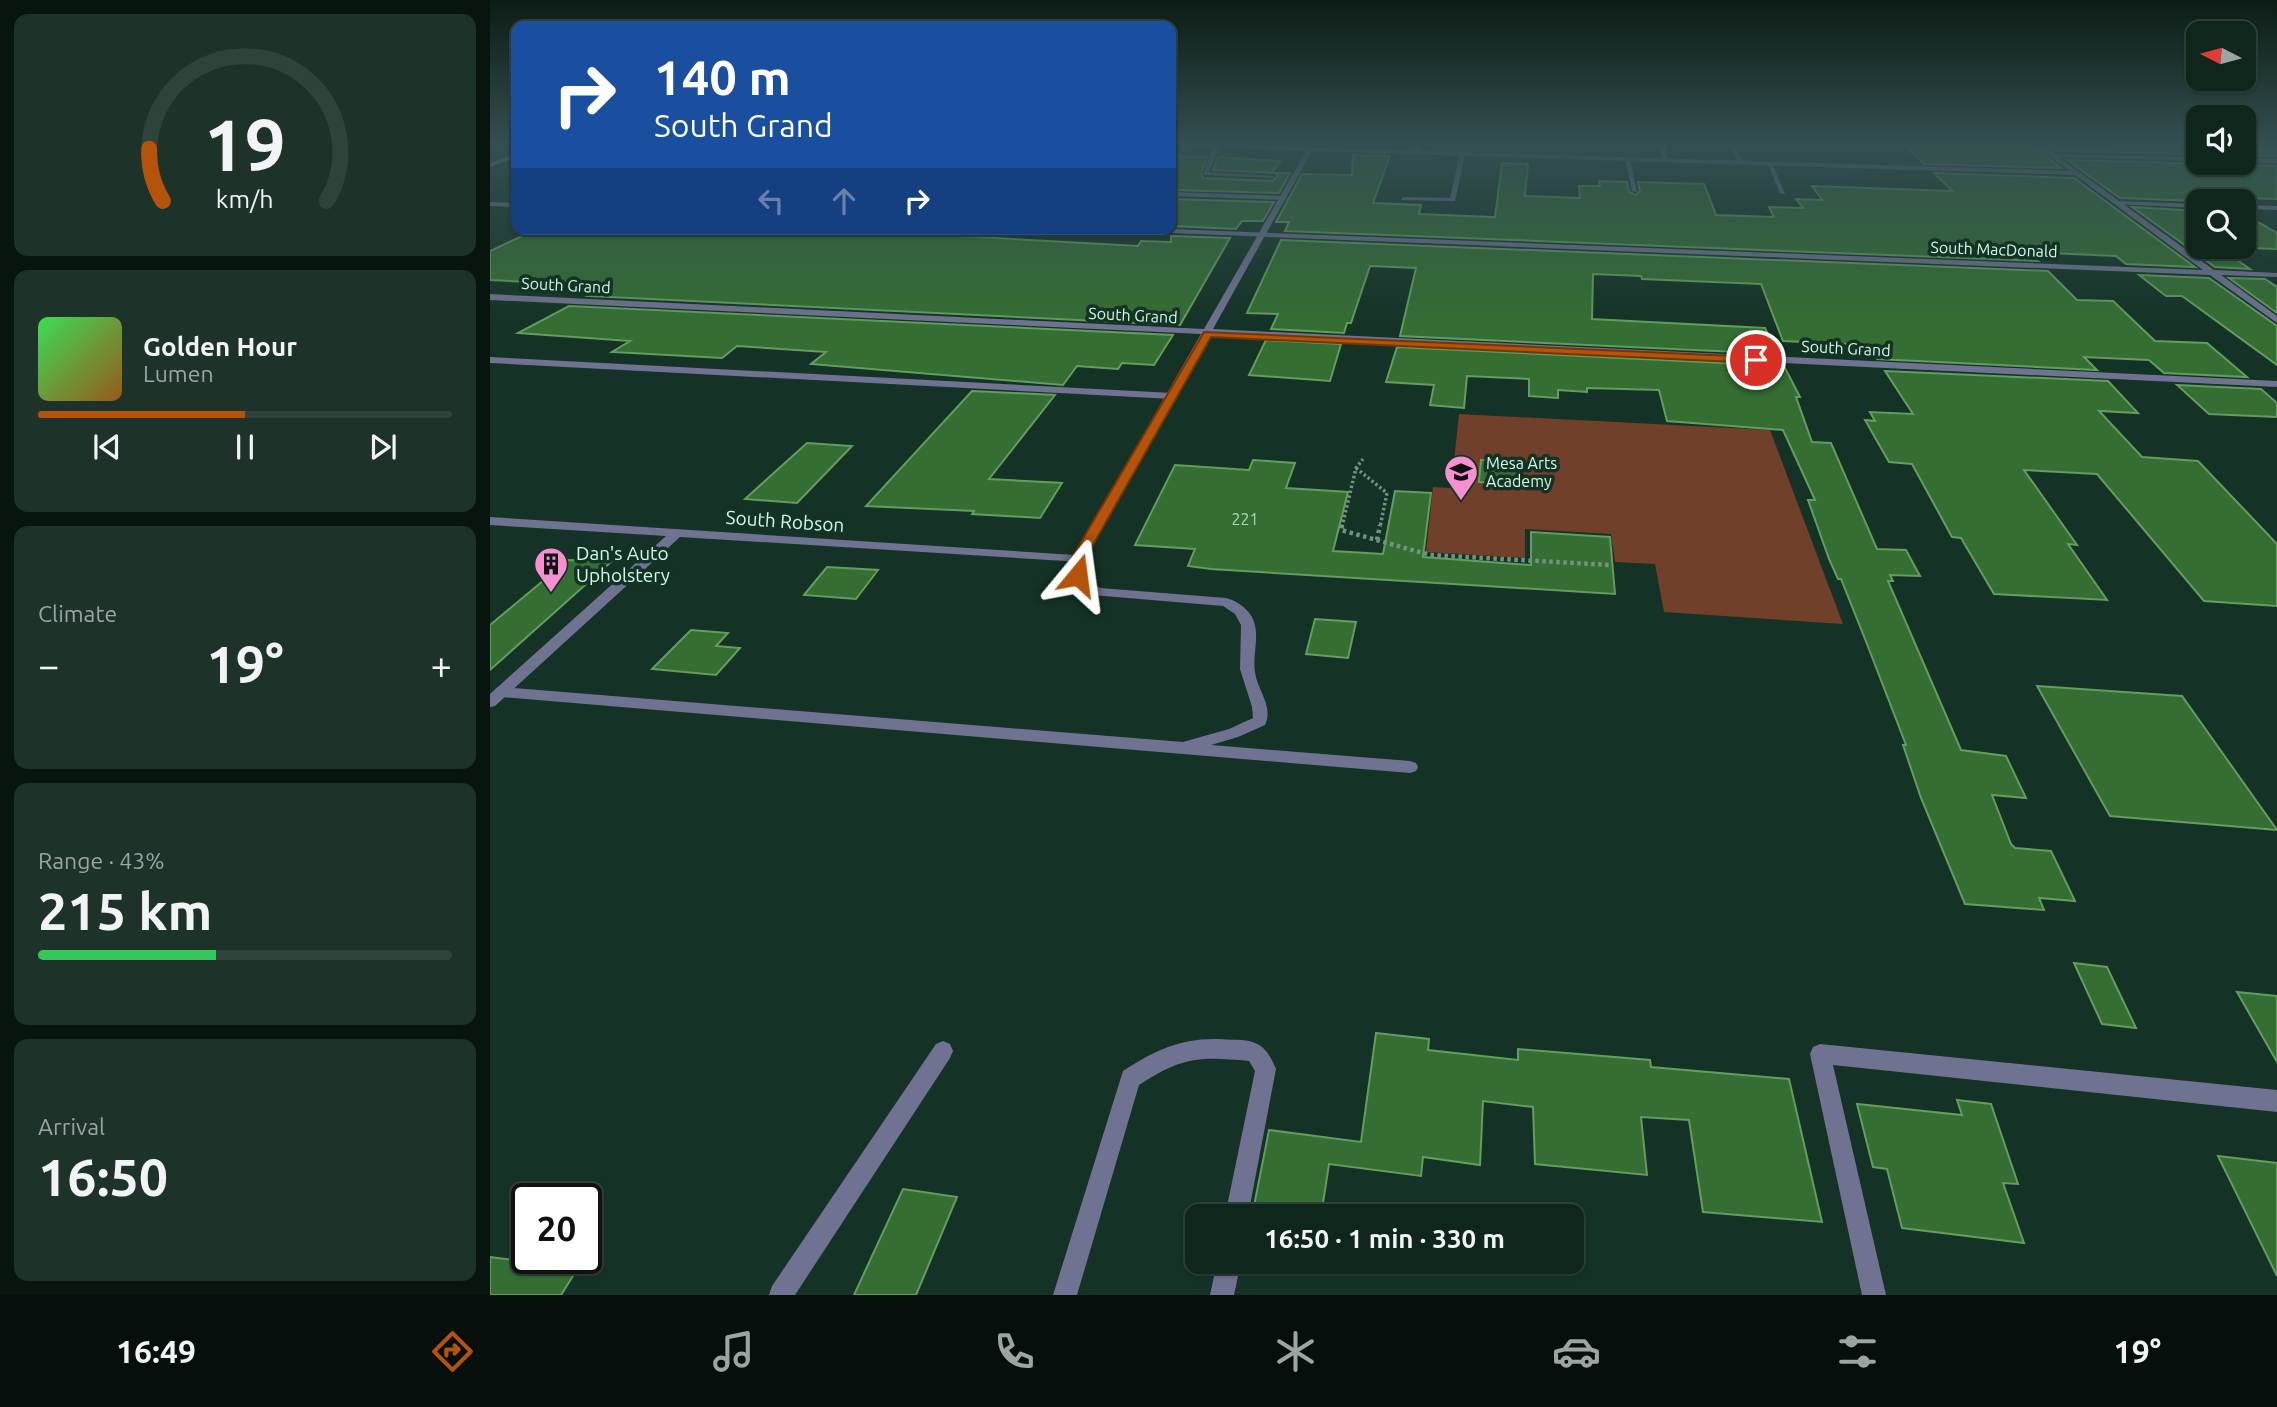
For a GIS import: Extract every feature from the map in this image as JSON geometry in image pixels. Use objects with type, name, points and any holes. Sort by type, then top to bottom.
[{"type":"street","points":[[1179,748],[1233,733],[1260,721],[1258,697],[1250,686],[1247,668],[1249,626],[1240,609],[1226,602],[1097,592],[1082,583],[1078,559],[1280,205]]},
{"type":"street","points":[[2120,205],[2277,320]]},
{"type":"street","points":[[2256,207],[2277,208]]},
{"type":"street","name":"South MacDonald","points":[[1176,231],[2277,275]]},
{"type":"street","name":"South Grand","points":[[490,297],[2277,384]]},
{"type":"street","points":[[490,360],[1172,396]]},
{"type":"street","name":"South Robson","points":[[490,520],[1078,559]]},
{"type":"street","points":[[496,697],[677,533]]},
{"type":"street","points":[[496,697],[1410,767]]},
{"type":"street","points":[[1065,1295],[1130,1078],[1157,1059],[1197,1046],[1255,1052],[1266,1069],[1239,1204]]},
{"type":"street","points":[[781,1295],[943,1051]]},
{"type":"street","points":[[1874,1295],[1819,1054],[2277,1101]]},
{"type":"street","points":[[1222,1295],[1226,1274]]},
{"type":"path","points":[[1363,459],[1356,468],[1341,530],[1430,555],[1610,565]]},
{"type":"path","points":[[1356,468],[1387,493],[1377,540]]},
{"type":"shaded area","points":[[1459,414],[1770,430],[1843,624],[1664,612],[1655,564],[1615,562],[1611,534],[1525,529],[1525,558],[1426,552],[1433,487],[1451,488]]},
{"type":"building","points":[[1176,205],[1272,205],[1263,221],[1242,221],[1236,229],[1176,226]]},
{"type":"building","points":[[1285,205],[1421,205],[1419,214],[1495,217],[1496,205],[1712,205],[1716,215],[1774,217],[1769,207],[2111,205],[2195,267],[2126,264],[2116,256],[2029,252],[2038,261],[1285,231],[1289,222],[1276,222]]},
{"type":"building","points":[[2132,207],[2186,210],[2186,246]]},
{"type":"building","points":[[2256,221],[2277,233],[2277,249],[2256,248]]},
{"type":"building","points":[[524,235],[940,235],[1138,246],[1141,241],[1171,242],[1171,236],[1230,238],[1180,325],[588,296],[607,286],[490,280],[490,251]]},
{"type":"building","points":[[1281,240],[2048,271],[2077,300],[2113,301],[2155,341],[2207,343],[2247,377],[2164,373],[2149,360],[2084,357],[2097,370],[1877,359],[1868,345],[1783,341],[1761,284],[1642,279],[1641,276],[1593,274],[1592,319],[1765,328],[1778,354],[1400,336],[1416,268],[1370,266],[1351,323],[1347,323],[1344,333],[1271,329],[1278,314],[1247,313]]},
{"type":"building","points":[[2204,259],[2235,259],[2250,269],[2215,267]]},
{"type":"building","points":[[2139,275],[2209,278],[2277,326],[2277,365],[2182,296],[2166,296]]},
{"type":"building","points":[[2229,278],[2265,279],[2277,287],[2277,313]]},
{"type":"building","points":[[569,306],[1173,335],[1154,365],[1122,363],[1118,369],[1077,366],[1063,385],[811,364],[826,352],[737,346],[722,358],[612,352],[630,341],[518,333]]},
{"type":"building","points":[[1266,340],[1341,344],[1330,381],[1249,375]]},
{"type":"building","points":[[1397,347],[1784,366],[1800,397],[1796,397],[1812,442],[1831,443],[1877,549],[1906,550],[1920,576],[1890,575],[1893,581],[1888,581],[1961,750],[2006,756],[2026,798],[1992,795],[2011,844],[2015,848],[2051,851],[2075,901],[2039,898],[2044,910],[1965,904],[1921,798],[1903,745],[1906,745],[1867,644],[1841,579],[1838,579],[1829,559],[1808,500],[1815,500],[1783,430],[1667,421],[1659,390],[1587,388],[1587,392],[1558,390],[1558,398],[1529,396],[1529,379],[1467,376],[1464,408],[1430,405],[1434,385],[1386,382]]},
{"type":"building","points":[[1885,371],[2108,381],[2138,413],[2099,411],[2142,457],[2198,461],[2277,544],[2277,606],[2204,601],[2097,474],[2024,470],[2077,545],[2068,544],[2107,600],[1994,594],[1961,538],[1952,537],[1912,464],[1889,462],[1865,420],[1875,421],[1870,412],[1913,414]]},
{"type":"building","points":[[2177,385],[2261,389],[2277,403],[2277,417],[2209,414]]},
{"type":"building","points":[[972,391],[1055,395],[989,479],[1062,483],[1040,518],[972,514],[974,511],[866,506]]},
{"type":"building","points":[[807,443],[852,446],[797,503],[745,499]]},
{"type":"building","points":[[1253,460],[1295,463],[1286,488],[1348,492],[1333,551],[1383,554],[1395,491],[1431,493],[1423,557],[1531,565],[1531,532],[1610,537],[1615,594],[1211,569],[1188,566],[1195,549],[1135,545],[1175,465],[1249,470]]},
{"type":"building","points":[[1481,460],[1520,463],[1519,484],[1479,482]]},
{"type":"building","name":"Dan's Auto Upholstery","points":[[568,560],[611,562],[490,670],[490,625]]},
{"type":"building","points":[[827,567],[878,570],[856,599],[804,595]]},
{"type":"building","points":[[1315,619],[1356,622],[1348,658],[1306,654]]},
{"type":"building","points":[[691,630],[728,633],[716,646],[740,648],[716,675],[652,669]]},
{"type":"building","points":[[2037,686],[2182,696],[2277,830],[2110,816]]},
{"type":"building","points":[[2074,963],[2107,967],[2136,1028],[2102,1024]]},
{"type":"building","points":[[2237,992],[2277,996],[2277,1062]]},
{"type":"building","points":[[1376,1033],[1429,1039],[1428,1050],[1518,1060],[1518,1049],[1650,1060],[1651,1067],[1789,1079],[1822,1222],[1703,1212],[1689,1120],[1641,1117],[1647,1175],[1535,1164],[1533,1107],[1483,1101],[1480,1165],[1423,1157],[1421,1176],[1329,1164],[1323,1204],[1254,1204],[1269,1130],[1361,1142]]},
{"type":"building","points":[[1957,1100],[1991,1104],[2018,1184],[2003,1183],[2024,1243],[1902,1228],[1887,1169],[1873,1167],[1857,1104],[1962,1115]]},
{"type":"building","points":[[2218,1156],[2277,1163],[2277,1276]]},
{"type":"building","points":[[903,1189],[957,1197],[916,1295],[854,1295]]},
{"type":"building","points":[[490,1257],[511,1260],[511,1274],[574,1274],[561,1295],[490,1295]]},
{"type":"place","name":"Mesa Arts Academy","points":[[1461,502]]},
{"type":"place","name":"Dan's Auto Upholstery","points":[[551,594]]},
{"type":"route","points":[[1078,575],[1078,559],[1208,334],[1756,360]]}]
